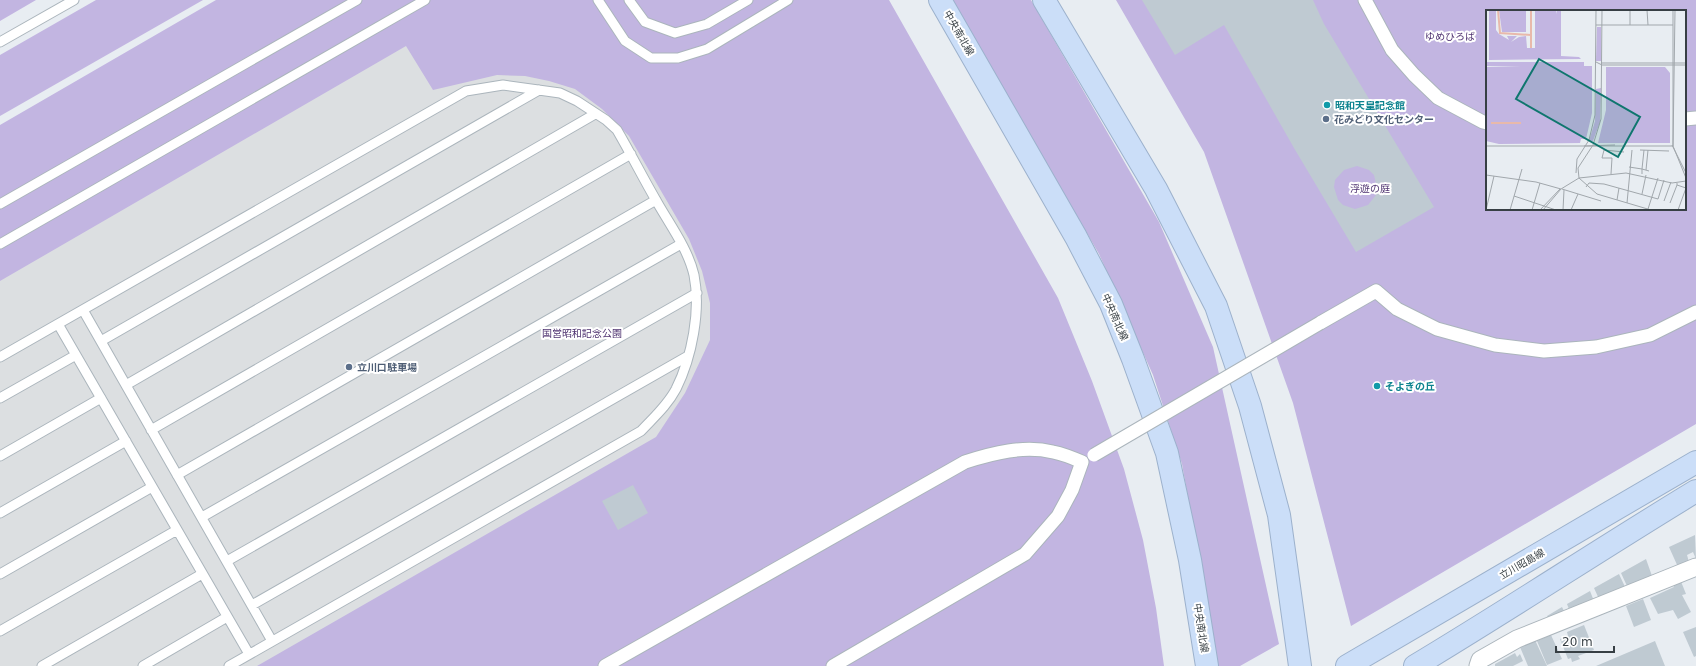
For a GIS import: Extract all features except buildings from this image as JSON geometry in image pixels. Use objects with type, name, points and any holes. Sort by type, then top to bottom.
[{"type":"main road","name":"中央南北線","points":[[940,0],[1076,237],[1111,304],[1133,359],[1167,453],[1190,560],[1206,666]]},
{"type":"main road","points":[[1044,0],[1156,189],[1216,306],[1250,406],[1279,516],[1300,666]]},
{"type":"main road","name":"立川昭島線","points":[[1347,666],[1696,462]]},
{"type":"main road","points":[[1415,666],[1503,613],[1630,531],[1696,491]]},
{"type":"street","points":[[1365,0],[1392,50],[1414,75],[1438,98],[1486,123]]},
{"type":"street","points":[[1686,119],[1696,118]]},
{"type":"street","points":[[833,666],[1025,554],[1058,516],[1088,458],[1376,291],[1397,309],[1437,329],[1495,345],[1544,351],[1596,347],[1650,335],[1696,312]]},
{"type":"street","points":[[605,666],[965,462],[990,454],[1019,450],[1052,452],[1088,458]]},
{"type":"street","points":[[1478,666],[1480,660],[1517,639],[1696,567]]},
{"type":"lane","points":[[0,42],[74,0]]},
{"type":"lane","points":[[0,204],[357,0]]},
{"type":"lane","points":[[0,244],[425,0]]},
{"type":"lane","points":[[598,0],[625,41],[651,58],[678,58],[707,49],[788,0]]},
{"type":"lane","points":[[630,0],[645,22],[675,33],[707,24],[748,0]]},
{"type":"lane","points":[[0,357],[466,91],[503,85],[560,93],[577,101],[606,120],[617,130],[681,244],[693,273],[697,294],[696,323],[688,356],[676,389],[662,410],[641,431],[229,666]]},
{"type":"lane","points":[[100,341],[539,90]]},
{"type":"lane","points":[[126,385],[595,114]]},
{"type":"lane","points":[[151,430],[631,154]]},
{"type":"lane","points":[[177,475],[656,200]]},
{"type":"lane","points":[[202,517],[681,244]]},
{"type":"lane","points":[[227,561],[697,294]]},
{"type":"lane","points":[[83,310],[272,641]]},
{"type":"lane","points":[[58,324],[249,654]]},
{"type":"lane","points":[[0,398],[76,355]]},
{"type":"lane","points":[[252,605],[688,356]]},
{"type":"lane","points":[[0,456],[101,398]]},
{"type":"lane","points":[[0,513],[126,441]]},
{"type":"lane","points":[[0,574],[152,487]]},
{"type":"lane","points":[[0,631],[177,530]]},
{"type":"lane","points":[[42,666],[202,574]]},
{"type":"lane","points":[[143,666],[227,617]]},
{"type":"green space","points":[[0,0],[36,0],[0,21]]},
{"type":"green space","points":[[96,0],[203,0],[0,116],[0,55]]},
{"type":"green space","name":"国営昭和記念公園","points":[[216,0],[889,0],[1058,298],[1092,381],[1124,469],[1143,540],[1156,608],[1164,666],[0,666],[0,125]]},
{"type":"green space","points":[[952,0],[1031,0],[1159,222],[1213,347],[1279,644],[1240,666],[1218,666],[1182,464],[1153,375],[1099,254]]},
{"type":"green space","points":[[1116,0],[1696,0],[1696,424],[1351,626],[1293,403],[1204,152]]},
{"type":"shaded area","name":"立川口駐車場","points":[[406,46],[433,90],[497,75],[525,76],[549,81],[575,89],[602,109],[629,136],[689,239],[702,271],[710,303],[710,340],[685,393],[656,437],[257,666],[0,666],[0,281]]},
{"type":"place","name":"昭和天皇記念館","points":[[1327,105]]},
{"type":"place","name":"花みどり文化センター","points":[[1326,119]]},
{"type":"place","name":"立川口駐車場","points":[[349,367]]},
{"type":"place","name":"そよぎの丘","points":[[1377,386]]},
{"type":"park label","name":"ゆめひろば","points":[[1450,36]]},
{"type":"park label","name":"浮遊の庭","points":[[1370,188]]}]
